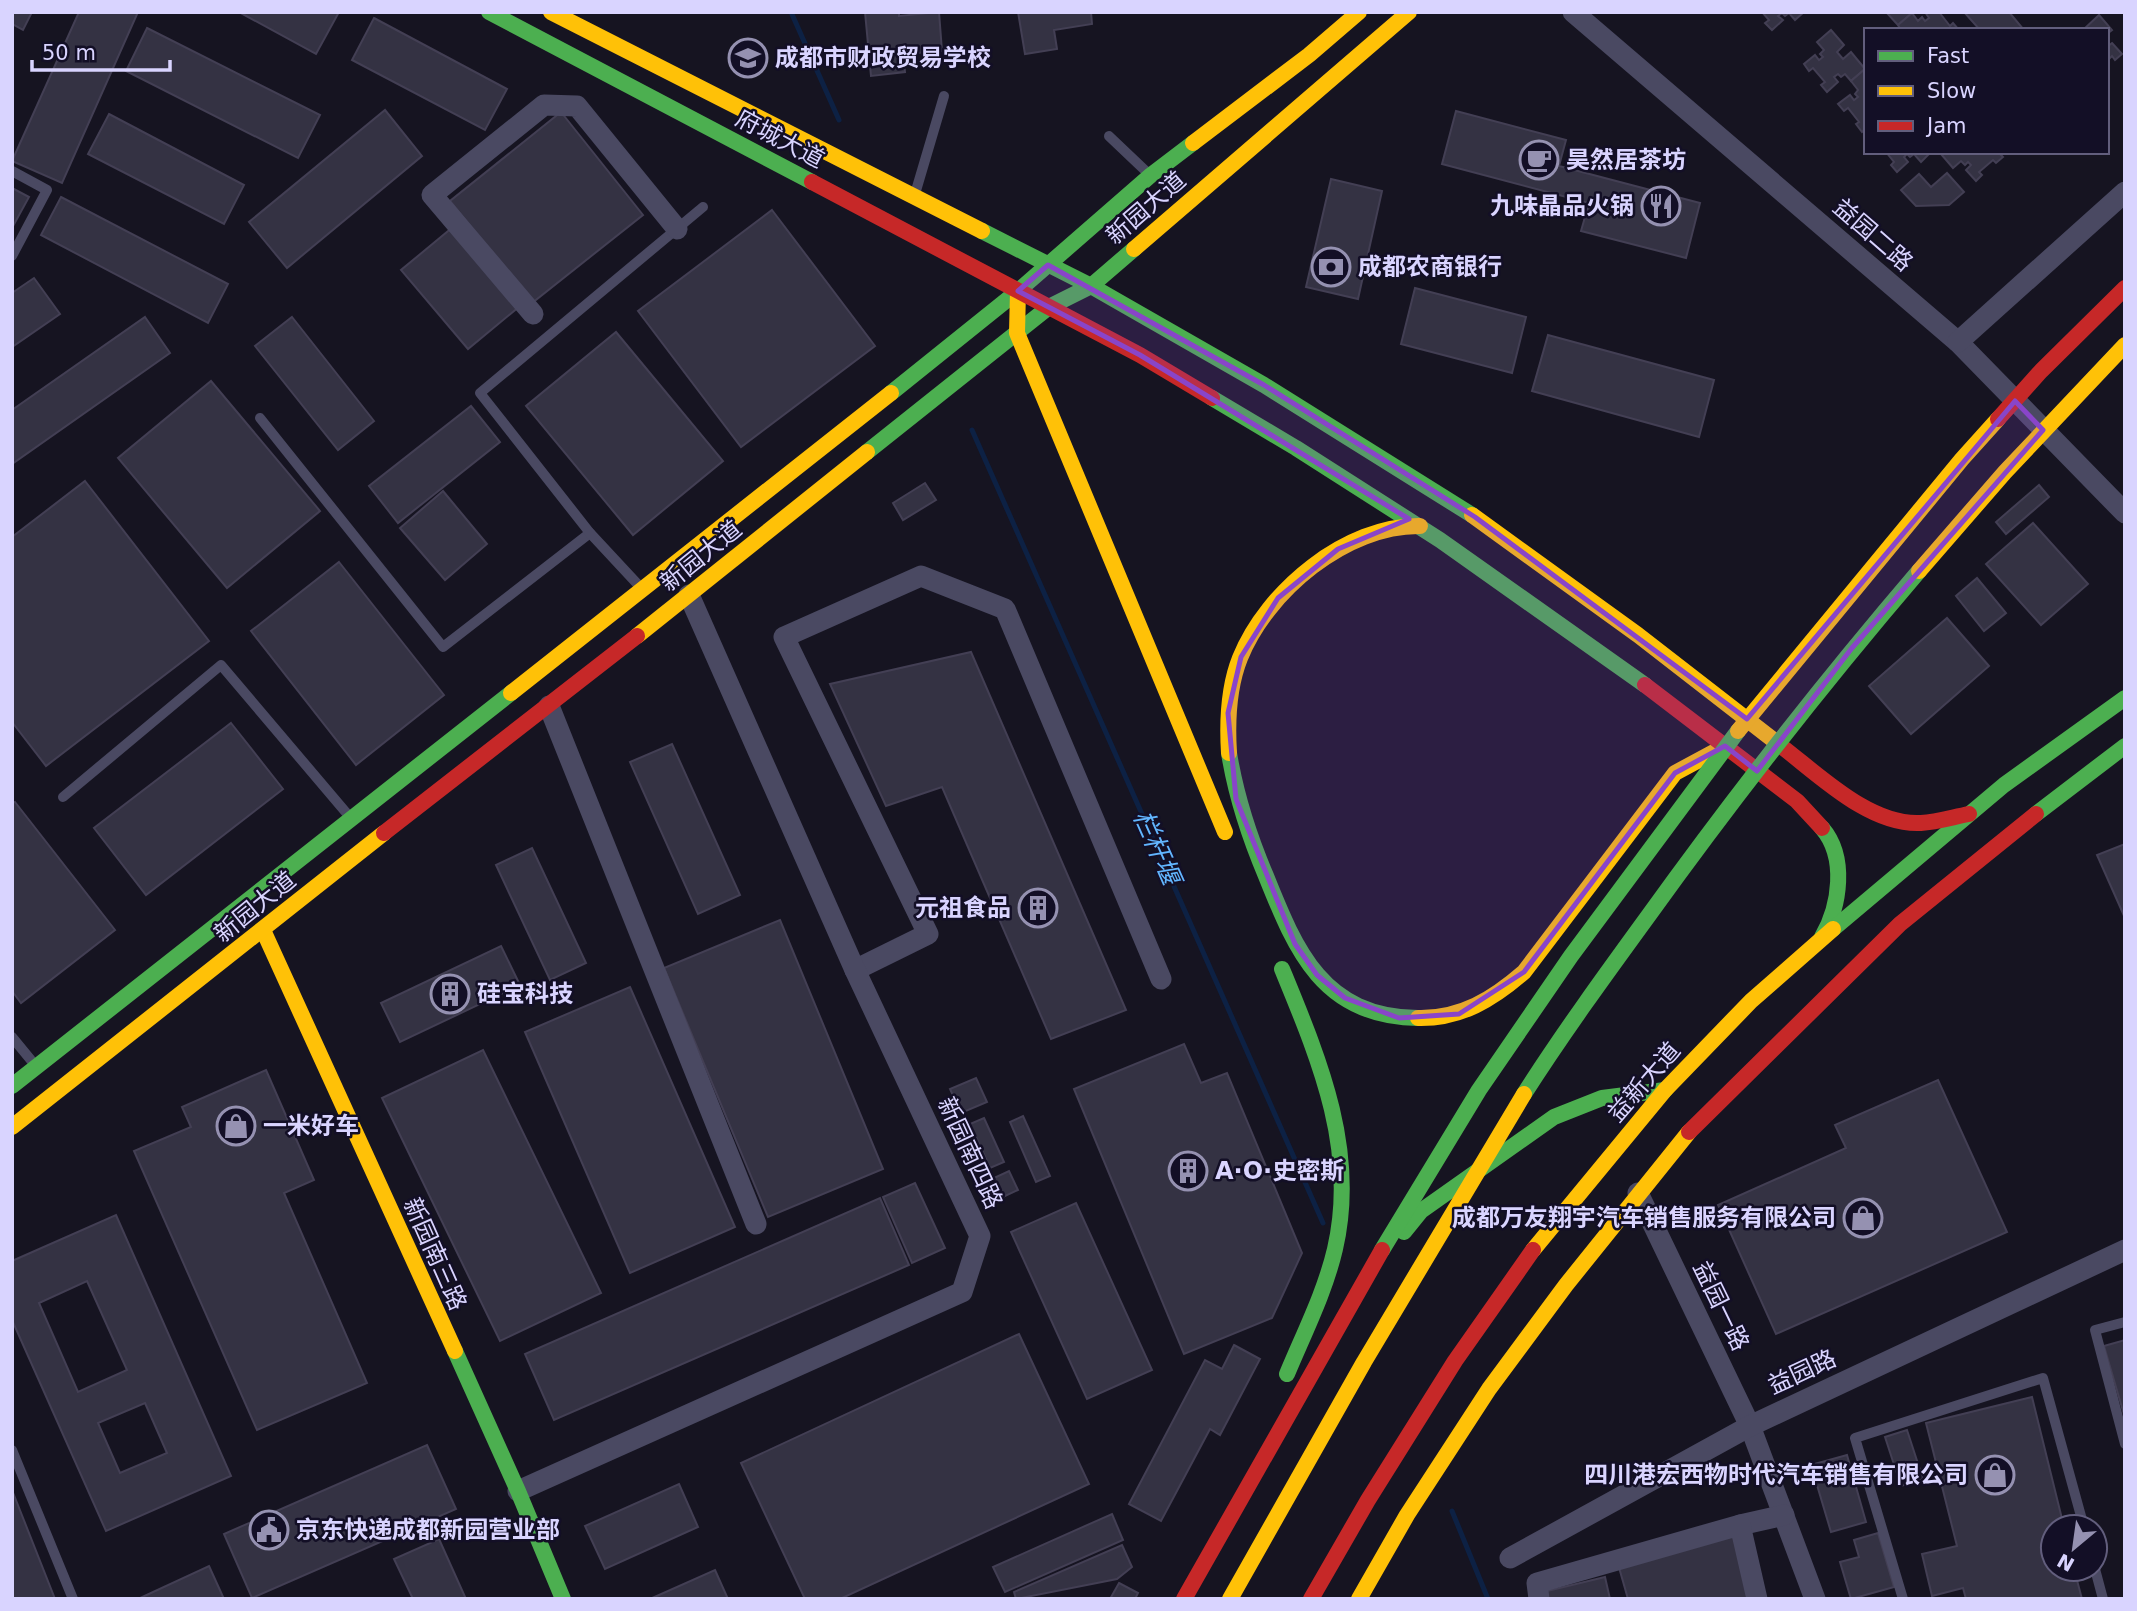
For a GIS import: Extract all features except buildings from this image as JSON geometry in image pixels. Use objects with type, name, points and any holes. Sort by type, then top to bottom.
[{"type":"main road","name":"府城大道","points":[[489,12],[1152,362],[1296,447],[1420,526],[1671,704],[1797,801],[1831,839],[1836,860],[1838,894],[1832,919],[1822,937]]},
{"type":"main road","name":"府城大道","points":[[551,12],[1091,286],[1264,385],[1475,517],[1638,635],[1847,797],[1883,817],[1919,823],[1969,814]]},
{"type":"main road","name":"新园大道","points":[[12,1086],[643,591],[1018,291],[1151,176],[1309,55],[1359,12]]},
{"type":"main road","name":"新园大道","points":[[12,1127],[370,843],[549,706],[1049,307],[1091,286],[1409,12]]},
{"type":"main road","points":[[1184,1599],[1387,1241],[1479,1090],[1571,956],[1725,746],[1962,459],[2041,371],[2125,288]]},
{"type":"main road","points":[[1018,291],[1017,332],[1230,844]]},
{"type":"main road","points":[[1230,1599],[1300,1471],[1528,1088],[1615,962],[1712,829],[1852,648],[2000,477],[2125,345]]},
{"type":"main road","points":[[1420,526],[1402,524],[1385,527],[1363,536],[1338,549],[1306,574],[1278,598],[1254,633],[1234,675],[1228,713],[1228,735],[1231,776],[1236,799],[1287,930],[1304,959],[1331,988],[1361,1007],[1378,1014],[1410,1019],[1441,1018],[1480,1005],[1524,972],[1675,772],[1725,746]]},
{"type":"main road","name":"益新大道","points":[[1311,1599],[1368,1500],[1447,1373],[1523,1263],[1665,1090],[1751,1000],[1822,937],[2004,785],[2125,698]]},
{"type":"main road","points":[[1359,1599],[1406,1515],[1489,1389],[1566,1285],[1681,1139],[1900,924],[2008,835],[2125,746]]},
{"type":"main road","name":"新园南三路","points":[[263,930],[518,1491],[563,1599]]},
{"type":"main road","points":[[1280,963],[1331,1094],[1339,1128],[1343,1182],[1340,1223],[1330,1267],[1282,1384]]},
{"type":"main road","points":[[1234,1479],[1318,1334],[1421,1211],[1554,1117],[1602,1098],[1665,1090]]},
{"type":"main road","points":[[1219,1534],[1267,1422]]},
{"type":"street","name":"益园二路","points":[[1573,12],[1958,342],[2125,513]]},
{"type":"street","points":[[533,314],[432,195],[544,105],[577,106],[677,229]]},
{"type":"street","points":[[1958,342],[2125,192]]},
{"type":"street","points":[[855,970],[928,934],[784,637],[921,576],[1005,609],[1161,979]]},
{"type":"street","name":"新园南四路","points":[[518,1491],[962,1292],[980,1236],[855,970],[689,595]]},
{"type":"street","points":[[549,706],[756,1224]]},
{"type":"street","name":"益园一路","points":[[1638,1193],[1750,1426],[1815,1599]]},
{"type":"street","name":"益园路","points":[[1510,1558],[1750,1426],[2125,1250]]},
{"type":"street","points":[[1539,1599],[1537,1583],[1784,1515]]},
{"type":"street","points":[[1740,1525],[1757,1599]]},
{"type":"lane","points":[[914,196],[944,96]]},
{"type":"lane","points":[[1109,136],[1151,176]]},
{"type":"lane","points":[[12,171],[47,190],[12,256]]},
{"type":"lane","points":[[643,591],[590,533],[480,393],[703,206]]},
{"type":"lane","points":[[260,418],[443,647],[590,533]]},
{"type":"lane","points":[[63,797],[221,665],[351,818]]},
{"type":"lane","points":[[12,1038],[37,1067]]},
{"type":"lane","points":[[2125,1322],[2095,1330],[2125,1444]]},
{"type":"lane","points":[[1903,1599],[1855,1438],[2043,1378],[2080,1513]]},
{"type":"lane","points":[[12,1450],[73,1599]]},
{"type":"highlighted area","points":[[1048,265],[1264,385],[1475,517],[1747,719],[2015,401],[2043,430],[1852,648],[1757,771],[1725,746],[1675,773],[1524,972],[1459,1014],[1399,1018],[1345,998],[1317,975],[1295,944],[1236,799],[1228,713],[1241,657],[1278,598],[1338,549],[1409,519],[1140,355],[1018,291]]},
{"type":"waterway","name":"栏杆堰","points":[[791,12],[839,120]]},
{"type":"waterway","name":"栏杆堰","points":[[972,430],[1323,1223]]},
{"type":"waterway","name":"栏杆堰","points":[[1452,1511],[1488,1599]]},
{"type":"traffic: fast","points":[[489,12],[812,182]]},
{"type":"traffic: fast","points":[[891,393],[1018,291],[1151,175],[1193,143]]},
{"type":"traffic: fast","points":[[982,231],[1091,286],[1264,385],[1472,515]]},
{"type":"traffic: fast","points":[[867,452],[1049,307],[1091,286],[1134,249]]},
{"type":"traffic: fast","points":[[1212,398],[1440,540],[1645,685]]},
{"type":"traffic: fast","points":[[1524,1094],[1585,1004],[1714,827],[1780,740],[1919,571]]},
{"type":"traffic: fast","points":[[12,1086],[511,693]]},
{"type":"traffic: fast","points":[[1833,929],[2004,785],[2125,698]]},
{"type":"traffic: fast","points":[[1382,1250],[1479,1090],[1571,956],[1738,731]]},
{"type":"traffic: fast","points":[[2036,814],[2125,746]]},
{"type":"traffic: fast","points":[[1229,753],[1239,800],[1254,846],[1277,904],[1302,954],[1336,992],[1358,1006],[1385,1015],[1418,1018]]},
{"type":"traffic: fast","points":[[1822,828],[1830,840],[1838,867],[1837,897],[1822,937]]},
{"type":"traffic: fast","points":[[1282,969],[1321,1071],[1331,1106],[1342,1176],[1341,1212],[1331,1265],[1287,1374]]},
{"type":"traffic: fast","points":[[1404,1232],[1421,1211],[1554,1117],[1602,1098],[1665,1090]]},
{"type":"traffic: fast","points":[[455,1351],[563,1599]]},
{"type":"traffic: slow","points":[[551,12],[982,231]]},
{"type":"traffic: slow","points":[[1193,143],[1309,55],[1359,12]]},
{"type":"traffic: slow","points":[[1134,249],[1409,12]]},
{"type":"traffic: slow","points":[[1018,291],[1017,333],[1225,832]]},
{"type":"traffic: slow","points":[[1919,571],[2005,472],[2125,345]]},
{"type":"traffic: slow","points":[[511,693],[891,393]]},
{"type":"traffic: slow","points":[[1738,731],[1998,419]]},
{"type":"traffic: slow","points":[[637,636],[867,452]]},
{"type":"traffic: slow","points":[[1472,515],[1638,635],[1781,746]]},
{"type":"traffic: slow","points":[[1229,753],[1229,705],[1236,669],[1252,633],[1269,609],[1312,566],[1338,550],[1364,537],[1392,529],[1420,526]]},
{"type":"traffic: slow","points":[[1418,1018],[1448,1015],[1476,1006],[1524,972],[1675,773],[1725,746]]},
{"type":"traffic: slow","points":[[12,1127],[384,833]]},
{"type":"traffic: slow","points":[[1533,1250],[1665,1090],[1751,1001],[1833,929]]},
{"type":"traffic: slow","points":[[263,930],[455,1351]]},
{"type":"traffic: slow","points":[[1230,1599],[1364,1362],[1524,1094]]},
{"type":"traffic: slow","points":[[1359,1599],[1407,1515],[1489,1389],[1566,1285],[1689,1132]]},
{"type":"traffic: jam","points":[[812,182],[1140,355],[1212,398]]},
{"type":"traffic: jam","points":[[1998,419],[2041,371],[2125,288]]},
{"type":"traffic: jam","points":[[384,833],[637,636]]},
{"type":"traffic: jam","points":[[1645,685],[1797,801],[1822,828]]},
{"type":"traffic: jam","points":[[1781,746],[1846,796],[1883,816],[1902,822],[1921,823],[1969,814]]},
{"type":"traffic: jam","points":[[1689,1132],[1900,924],[2036,814]]},
{"type":"traffic: jam","points":[[1184,1599],[1382,1250]]},
{"type":"traffic: jam","points":[[1311,1599],[1368,1500],[1455,1361],[1533,1250]]},
{"type":"place","name":"成都市财政贸易学校","points":[[748,58]]},
{"type":"place","name":"昊然居茶坊","points":[[1539,160]]},
{"type":"place","name":"九味晶品火锅","points":[[1661,206]]},
{"type":"place","name":"成都农商银行","points":[[1331,267]]},
{"type":"place","name":"元祖食品","points":[[1038,908]]},
{"type":"place","name":"硅宝科技","points":[[450,994]]},
{"type":"place","name":"一米好车","points":[[236,1126]]},
{"type":"place","name":"A·O·史密斯","points":[[1188,1171]]},
{"type":"place","name":"成都万友翔宇汽车销售服务有限公司","points":[[1863,1218]]},
{"type":"place","name":"四川港宏西物时代汽车销售有限公司","points":[[1995,1475]]},
{"type":"place","name":"京东快递成都新园营业部","points":[[269,1530]]}]
